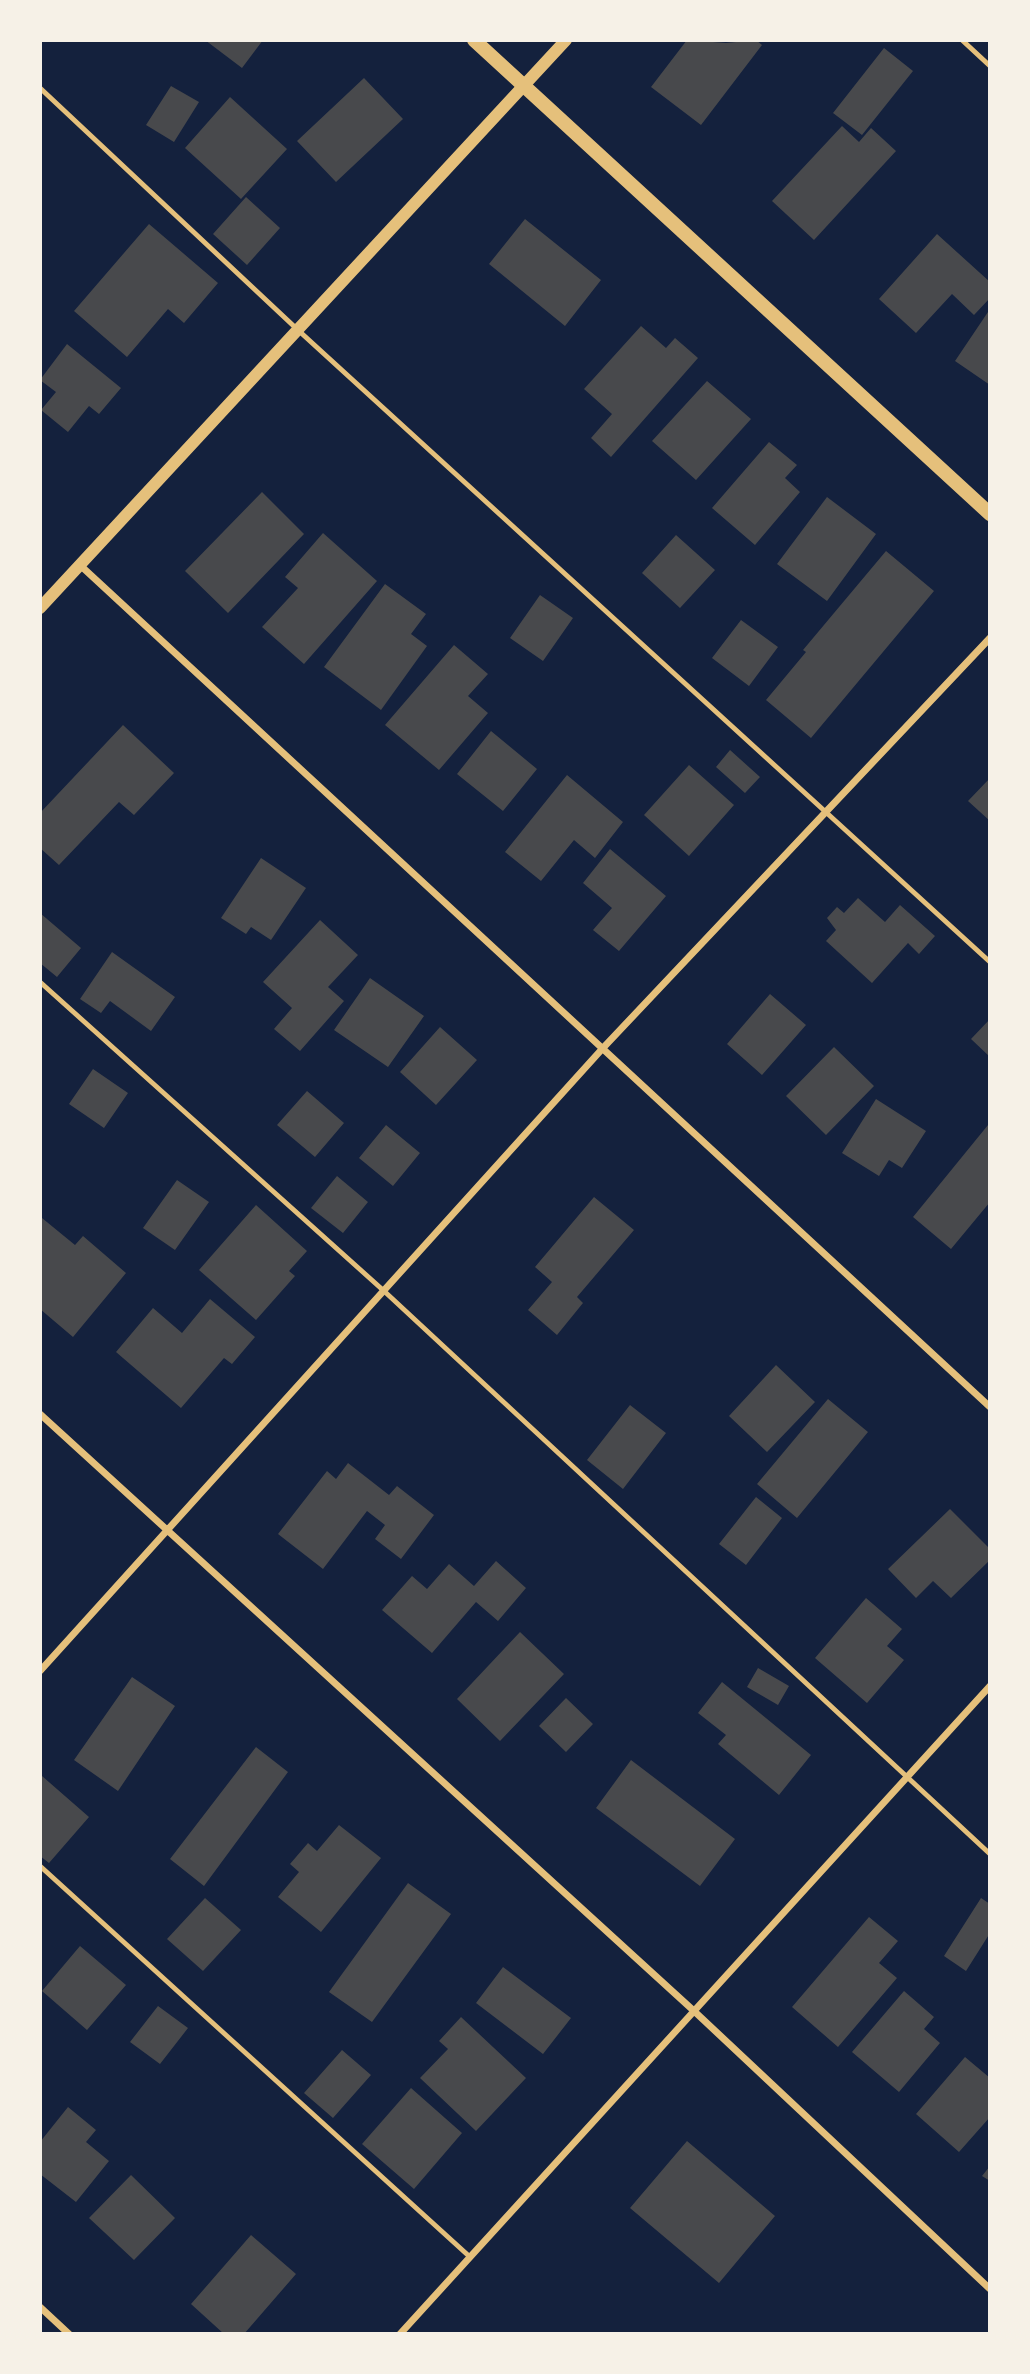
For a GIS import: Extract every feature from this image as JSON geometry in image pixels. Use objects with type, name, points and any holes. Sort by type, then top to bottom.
[{"type":"main road","points":[[474,40],[990,514]]},
{"type":"street","points":[[40,608],[566,40]]},
{"type":"street","points":[[81,566],[990,1407]]},
{"type":"street","points":[[40,1671],[603,1048],[990,638]]},
{"type":"street","points":[[40,1414],[694,2011],[990,2289]]},
{"type":"street","points":[[400,2334],[990,1686]]},
{"type":"street","points":[[40,2307],[69,2334]]},
{"type":"lane","points":[[962,40],[990,66]]},
{"type":"lane","points":[[40,88],[299,331],[990,962]]},
{"type":"lane","points":[[40,982],[384,1291],[990,1854]]},
{"type":"lane","points":[[40,1866],[470,2257]]},
{"type":"building","points":[[205,40],[263,40],[242,68]]},
{"type":"building","points":[[687,40],[726,43],[756,40],[762,45],[701,125],[651,87]]},
{"type":"building","points":[[884,48],[913,71],[862,135],[833,113]]},
{"type":"building","points":[[364,78],[403,119],[336,182],[297,141]]},
{"type":"building","points":[[171,86],[199,102],[174,142],[146,125]]},
{"type":"building","points":[[230,97],[287,149],[241,199],[185,148]]},
{"type":"building","points":[[842,126],[859,142],[871,128],[896,151],[814,240],[772,201]]},
{"type":"building","points":[[246,197],[280,228],[247,265],[213,234]]},
{"type":"building","points":[[525,219],[601,280],[565,326],[489,264]]},
{"type":"building","points":[[149,224],[218,283],[184,323],[168,309],[127,357],[74,311]]},
{"type":"building","points":[[937,234],[990,282],[990,298],[974,315],[952,294],[916,333],[879,299]]},
{"type":"building","points":[[990,309],[990,385],[955,361]]},
{"type":"building","points":[[641,326],[666,348],[675,338],[698,358],[611,457],[591,438],[612,414],[584,389]]},
{"type":"building","points":[[67,344],[121,388],[99,414],[89,406],[68,432],[41,410],[56,392],[40,380]]},
{"type":"building","points":[[707,381],[751,419],[696,480],[652,441]]},
{"type":"building","points":[[769,442],[797,465],[785,478],[800,492],[755,545],[712,508]]},
{"type":"building","points":[[262,492],[304,534],[228,613],[185,571]]},
{"type":"building","points":[[827,497],[876,534],[827,601],[777,564]]},
{"type":"building","points":[[323,533],[377,581],[304,664],[262,627],[298,588],[285,577]]},
{"type":"building","points":[[676,535],[715,570],[680,608],[642,573]]},
{"type":"building","points":[[886,551],[934,591],[811,738],[766,700],[806,652],[803,650]]},
{"type":"building","points":[[385,584],[426,614],[411,634],[427,646],[381,710],[324,667]]},
{"type":"building","points":[[540,595],[573,618],[543,661],[510,638]]},
{"type":"building","points":[[741,620],[778,647],[749,686],[712,658]]},
{"type":"building","points":[[454,645],[488,674],[468,696],[488,713],[439,770],[385,725]]},
{"type":"building","points":[[123,725],[174,773],[134,815],[119,802],[59,865],[40,848],[40,813]]},
{"type":"building","points":[[491,731],[537,769],[503,811],[457,774]]},
{"type":"building","points":[[730,750],[760,777],[745,793],[716,767]]},
{"type":"building","points":[[689,765],[734,805],[689,856],[644,815]]},
{"type":"building","points":[[567,775],[623,822],[595,858],[574,840],[541,881],[505,852]]},
{"type":"building","points":[[990,778],[990,821],[968,801]]},
{"type":"building","points":[[610,849],[666,896],[619,951],[593,930],[612,908],[583,883]]},
{"type":"building","points":[[261,858],[306,888],[271,940],[251,927],[246,934],[221,918]]},
{"type":"building","points":[[858,898],[885,922],[900,905],[935,936],[919,954],[908,943],[872,983],[826,941],[836,930],[827,918],[837,907],[844,913]]},
{"type":"building","points":[[40,913],[81,948],[57,977],[40,963]]},
{"type":"building","points":[[320,920],[358,955],[328,987],[344,1001],[300,1051],[274,1029],[292,1008],[263,982]]},
{"type":"building","points":[[112,952],[175,997],[151,1031],[110,1001],[101,1013],[80,999]]},
{"type":"building","points":[[370,978],[424,1016],[388,1067],[334,1030]]},
{"type":"building","points":[[770,994],[806,1025],[762,1075],[727,1044]]},
{"type":"building","points":[[990,1019],[990,1057],[971,1039]]},
{"type":"building","points":[[440,1027],[477,1060],[436,1105],[400,1072]]},
{"type":"building","points":[[834,1047],[874,1086],[826,1135],[786,1096]]},
{"type":"building","points":[[93,1069],[128,1093],[104,1128],[69,1104]]},
{"type":"building","points":[[307,1091],[344,1123],[315,1157],[277,1125]]},
{"type":"building","points":[[876,1099],[926,1131],[902,1168],[889,1160],[879,1176],[842,1153]]},
{"type":"building","points":[[386,1125],[420,1153],[393,1186],[359,1158]]},
{"type":"building","points":[[988,1125],[990,1202],[951,1249],[913,1217]]},
{"type":"building","points":[[337,1176],[368,1202],[343,1233],[311,1208]]},
{"type":"building","points":[[177,1180],[209,1202],[175,1250],[143,1228]]},
{"type":"building","points":[[594,1197],[634,1230],[577,1297],[583,1303],[557,1335],[528,1310],[552,1282],[535,1267]]},
{"type":"building","points":[[256,1205],[307,1251],[289,1271],[295,1276],[256,1320],[199,1270]]},
{"type":"building","points":[[42,1218],[75,1245],[83,1236],[126,1273],[73,1337],[40,1309]]},
{"type":"building","points":[[210,1299],[255,1337],[232,1364],[224,1358],[181,1408],[116,1352],[153,1308],[182,1333]]},
{"type":"building","points":[[776,1365],[815,1402],[767,1452],[729,1416]]},
{"type":"building","points":[[828,1399],[868,1432],[797,1518],[757,1484]]},
{"type":"building","points":[[630,1405],[666,1433],[623,1489],[587,1460]]},
{"type":"building","points":[[348,1463],[389,1495],[397,1486],[434,1515],[401,1559],[375,1539],[385,1525],[367,1511],[323,1569],[278,1534],[327,1471],[336,1479]]},
{"type":"building","points":[[756,1497],[782,1518],[746,1565],[719,1544]]},
{"type":"building","points":[[950,1509],[990,1549],[990,1560],[951,1598],[933,1581],[916,1598],[888,1569]]},
{"type":"building","points":[[496,1561],[526,1588],[498,1621],[476,1602],[432,1653],[382,1610],[412,1576],[427,1589],[449,1564],[474,1586]]},
{"type":"building","points":[[866,1598],[902,1629],[887,1646],[904,1660],[867,1703],[815,1658]]},
{"type":"building","points":[[520,1632],[564,1674],[500,1741],[457,1699]]},
{"type":"building","points":[[758,1668],[789,1686],[778,1705],[747,1687]]},
{"type":"building","points":[[132,1677],[175,1706],[118,1791],[74,1760]]},
{"type":"building","points":[[722,1682],[811,1755],[779,1795],[718,1744],[726,1735],[698,1713]]},
{"type":"building","points":[[566,1698],[593,1724],[566,1752],[539,1726]]},
{"type":"building","points":[[256,1747],[288,1772],[204,1886],[170,1859]]},
{"type":"building","points":[[631,1760],[735,1839],[700,1886],[596,1808]]},
{"type":"building","points":[[42,1776],[89,1817],[49,1863],[40,1856]]},
{"type":"building","points":[[339,1825],[381,1858],[321,1932],[278,1897],[299,1872],[290,1864],[308,1843],[317,1851]]},
{"type":"building","points":[[408,1883],[451,1914],[372,2022],[329,1992]]},
{"type":"building","points":[[205,1898],[241,1930],[203,1971],[167,1939]]},
{"type":"building","points":[[981,1898],[990,1904],[990,1933],[966,1971],[944,1956]]},
{"type":"building","points":[[869,1917],[898,1941],[879,1963],[897,1978],[838,2047],[792,2007]]},
{"type":"building","points":[[80,1946],[126,1985],[87,2030],[42,1991]]},
{"type":"building","points":[[503,1967],[571,2018],[543,2054],[476,2003]]},
{"type":"building","points":[[904,1991],[934,2017],[924,2029],[940,2043],[899,2092],[852,2052]]},
{"type":"building","points":[[158,2006],[188,2028],[160,2064],[130,2042]]},
{"type":"building","points":[[461,2017],[526,2078],[476,2131],[420,2078],[448,2049],[439,2041]]},
{"type":"building","points":[[342,2050],[371,2075],[333,2118],[304,2093]]},
{"type":"building","points":[[965,2057],[990,2078],[990,2117],[959,2152],[916,2114]]},
{"type":"building","points":[[411,2088],[462,2133],[414,2189],[362,2144]]},
{"type":"building","points":[[68,2107],[96,2130],[86,2142],[109,2161],[76,2202],[40,2174],[40,2142]]},
{"type":"building","points":[[687,2141],[775,2216],[719,2283],[630,2208]]},
{"type":"building","points":[[990,2166],[990,2181],[982,2176]]},
{"type":"building","points":[[131,2175],[175,2218],[134,2260],[89,2218]]},
{"type":"building","points":[[251,2235],[296,2274],[244,2334],[224,2334],[191,2304]]}]
